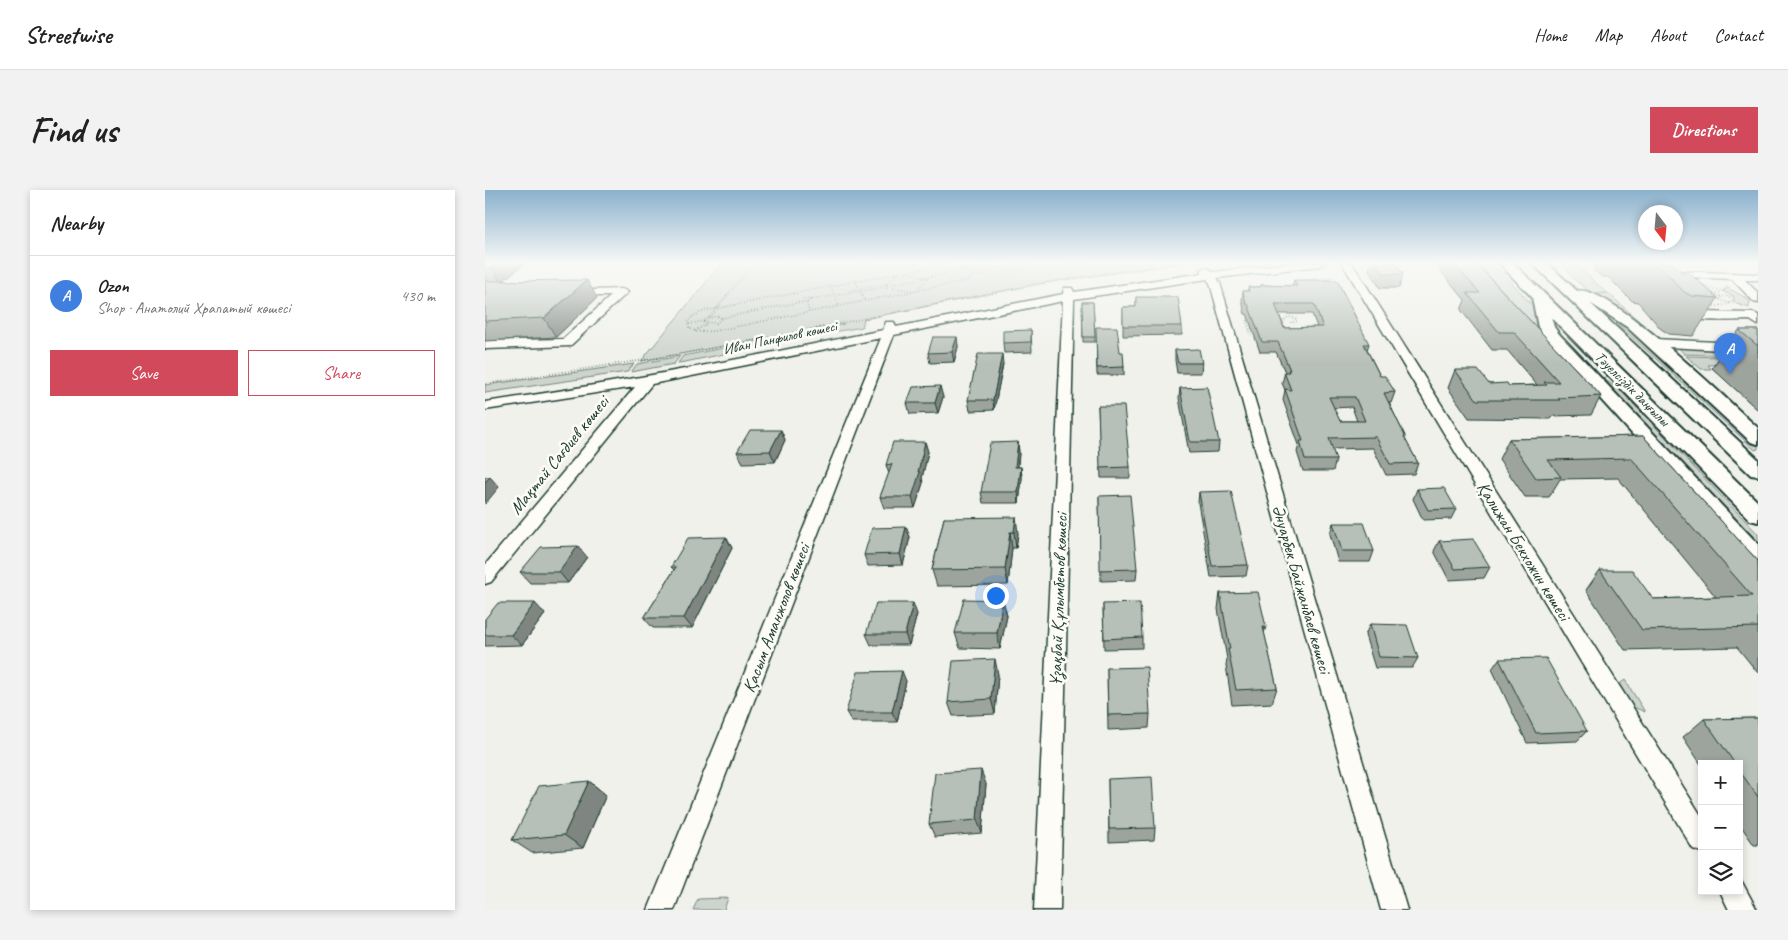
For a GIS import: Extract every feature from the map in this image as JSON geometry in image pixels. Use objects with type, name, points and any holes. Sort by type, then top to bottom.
[{"type":"main road","points":[[1539,297],[1546,327],[1553,337],[1758,558]]},
{"type":"main road","name":"Тәуелсіздік даңғылы","points":[[1540,297],[1758,515]]},
{"type":"main road","name":"Тәуелсіздік даңғылы","points":[[1574,297],[1758,470]]},
{"type":"main road","points":[[1587,297],[1602,303],[1619,314],[1752,426],[1758,438]]},
{"type":"street","points":[[485,345],[566,344],[618,297]]},
{"type":"street","name":"Иван Панфилов көшесі","points":[[485,398],[653,373],[1050,297]]},
{"type":"street","name":"Ұзақбай Құлымбетов көшесі","points":[[1047,910],[1068,297]]},
{"type":"street","name":"Әнуарбек Байжанбаев көшесі","points":[[1219,297],[1394,910]]},
{"type":"street","name":"Қалижан Бекхожин көшесі","points":[[1368,297],[1698,833]]},
{"type":"street","points":[[1678,306],[1685,313],[1696,316],[1756,319]]},
{"type":"street","name":"Иван Панфилов көшесі","points":[[485,406],[646,382],[889,328]]},
{"type":"street","name":"Қасым Аманжолов көшесі","points":[[661,910],[889,328]]},
{"type":"street","points":[[1654,343],[1758,348]]},
{"type":"street","name":"Мақтай Сағдиев көшесі","points":[[485,577],[646,382]]},
{"type":"street","points":[[1735,895],[1744,910]]},
{"type":"path","points":[[689,324],[704,321],[710,317],[727,297]]},
{"type":"path","points":[[771,297],[719,307],[693,316],[688,322],[689,328],[695,331],[714,331],[887,297]]},
{"type":"path","points":[[801,302],[805,299],[810,300],[826,297]]},
{"type":"path","points":[[835,297],[839,306]]},
{"type":"path","points":[[863,297],[865,301]]},
{"type":"path","points":[[485,384],[659,359],[971,297]]},
{"type":"path","points":[[1692,297],[1703,302],[1719,305],[1731,304],[1733,297],[1728,297]]},
{"type":"path","points":[[1711,300],[1720,300],[1722,298],[1721,297]]},
{"type":"path","points":[[807,303],[810,300]]},
{"type":"path","points":[[710,317],[718,316],[721,318],[801,302],[807,303]]},
{"type":"path","points":[[807,303],[809,312]]},
{"type":"path","points":[[1283,322],[1286,318],[1292,317],[1297,321],[1292,324],[1289,321]]},
{"type":"path","points":[[695,331],[707,324],[716,323],[721,318]]},
{"type":"path","points":[[1271,320],[1283,322]]},
{"type":"path","points":[[704,321],[707,324]]},
{"type":"path","points":[[1251,335],[1247,321],[1255,321]]},
{"type":"path","points":[[1283,322],[1286,330]]},
{"type":"shaded area","points":[[694,297],[975,297],[864,319],[862,327],[822,334],[822,331],[685,362],[678,363],[683,356],[844,324],[641,361]]},
{"type":"shaded area","points":[[1508,297],[1524,297],[1533,306],[1544,334],[1556,349]]},
{"type":"shaded area","points":[[1598,297],[1612,297],[1639,321]]},
{"type":"shaded area","points":[[1734,297],[1743,297],[1750,301],[1749,308],[1734,303]]},
{"type":"shaded area","points":[[1595,303],[1647,343],[1758,445],[1758,449],[1755,450]]},
{"type":"shaded area","points":[[1679,348],[1727,350],[1735,356],[1684,354]]},
{"type":"shaded area","points":[[680,356],[674,364],[631,372],[637,364]]},
{"type":"shaded area","points":[[1686,356],[1721,357],[1729,364],[1708,365],[1711,369],[1701,369]]},
{"type":"shaded area","points":[[634,364],[627,372],[485,393],[485,385]]},
{"type":"shaded area","points":[[1596,373],[1621,391],[1758,534],[1758,546]]},
{"type":"shaded area","points":[[1625,680],[1645,712],[1631,706],[1618,685]]},
{"type":"shaded area","points":[[728,898],[724,910],[693,910],[698,899]]},
{"type":"building","points":[[485,297],[568,297],[544,318],[485,321]]},
{"type":"building","points":[[1136,297],[1178,297],[1182,326],[1123,326],[1123,307],[1136,307]]},
{"type":"building","points":[[1244,297],[1345,297],[1369,344],[1364,344],[1380,376],[1385,376],[1395,392],[1384,393],[1418,463],[1390,464],[1376,437],[1329,438],[1336,460],[1305,460],[1300,441],[1303,441],[1285,389],[1291,390],[1284,372],[1289,372],[1288,370],[1290,370],[1278,342],[1262,342],[1248,304],[1246,304]],"holes":[[[1275,304],[1314,304],[1323,327],[1284,328]],[[1329,397],[1355,397],[1365,421],[1340,421]]]},
{"type":"building","points":[[1470,297],[1508,297],[1601,396],[1558,398],[1560,400],[1477,400],[1455,370],[1478,370],[1489,384],[1507,383],[1509,386],[1547,385],[1544,382],[1559,382],[1514,332],[1499,332]]},
{"type":"building","points":[[1082,302],[1093,302],[1095,337],[1083,337]]},
{"type":"building","points":[[1096,327],[1117,327],[1120,352],[1123,352],[1124,367],[1097,368]]},
{"type":"building","points":[[1031,330],[1031,342],[1003,343],[1003,331]]},
{"type":"building","points":[[1739,330],[1758,330],[1758,346]]},
{"type":"building","points":[[933,337],[957,337],[952,352],[928,353]]},
{"type":"building","points":[[1199,349],[1202,363],[1178,363],[1175,350]]},
{"type":"building","points":[[978,354],[1002,354],[993,400],[968,400]]},
{"type":"building","points":[[940,386],[935,403],[907,403],[913,387]]},
{"type":"building","points":[[1207,387],[1219,442],[1190,442],[1180,388]]},
{"type":"building","points":[[1098,406],[1124,406],[1130,467],[1100,468]]},
{"type":"building","points":[[750,430],[781,430],[770,451],[737,452]]},
{"type":"building","points":[[1643,436],[1758,561],[1758,627],[1642,630],[1600,570],[1632,570],[1653,599],[1752,596],[1631,458],[1548,460],[1561,477],[1536,478],[1509,439]]},
{"type":"building","points":[[893,442],[925,442],[918,472],[920,472],[912,497],[880,497],[892,464],[886,465]]},
{"type":"building","points":[[1018,442],[1015,467],[1021,467],[1018,492],[981,492],[990,443]]},
{"type":"building","points":[[1444,488],[1456,509],[1428,510],[1417,489]]},
{"type":"building","points":[[1231,491],[1248,565],[1212,566],[1199,492]]},
{"type":"building","points":[[1130,495],[1137,569],[1100,570],[1099,496]]},
{"type":"building","points":[[1016,517],[1014,532],[1010,532],[1005,569],[932,570],[944,518]]},
{"type":"building","points":[[1333,523],[1364,523],[1374,551],[1342,551]]},
{"type":"building","points":[[906,527],[900,554],[864,555],[872,528]]},
{"type":"building","points":[[726,537],[684,618],[644,618],[676,567],[671,567],[688,538]]},
{"type":"building","points":[[1473,539],[1490,567],[1455,569],[1439,541]]},
{"type":"building","points":[[578,546],[559,572],[520,572],[541,547]]},
{"type":"building","points":[[1258,592],[1266,627],[1263,627],[1277,688],[1236,690],[1220,593]]},
{"type":"building","points":[[964,599],[1003,600],[997,633],[955,633]]},
{"type":"building","points":[[498,603],[535,603],[511,635],[485,635],[485,619]]},
{"type":"building","points":[[876,603],[913,603],[905,634],[866,634]]},
{"type":"building","points":[[1140,603],[1142,637],[1104,639],[1103,604]]},
{"type":"building","points":[[1370,624],[1407,625],[1418,658],[1379,657]]},
{"type":"building","points":[[1546,658],[1587,731],[1536,733],[1499,659]]},
{"type":"building","points":[[995,659],[991,699],[948,702],[953,661]]},
{"type":"building","points":[[1147,667],[1150,714],[1108,715],[1107,668]]},
{"type":"building","points":[[902,671],[892,712],[846,712],[858,672]]},
{"type":"building","points":[[1758,718],[1758,797],[1743,776],[1743,760],[1732,760],[1704,719]]},
{"type":"building","points":[[981,770],[977,820],[929,824],[935,773]]},
{"type":"building","points":[[1152,777],[1155,828],[1109,829],[1108,779]]},
{"type":"building","points":[[589,781],[564,835],[512,840],[539,786]]},
{"type":"place","name":"Ozon","points":[[1730,374]]}]
